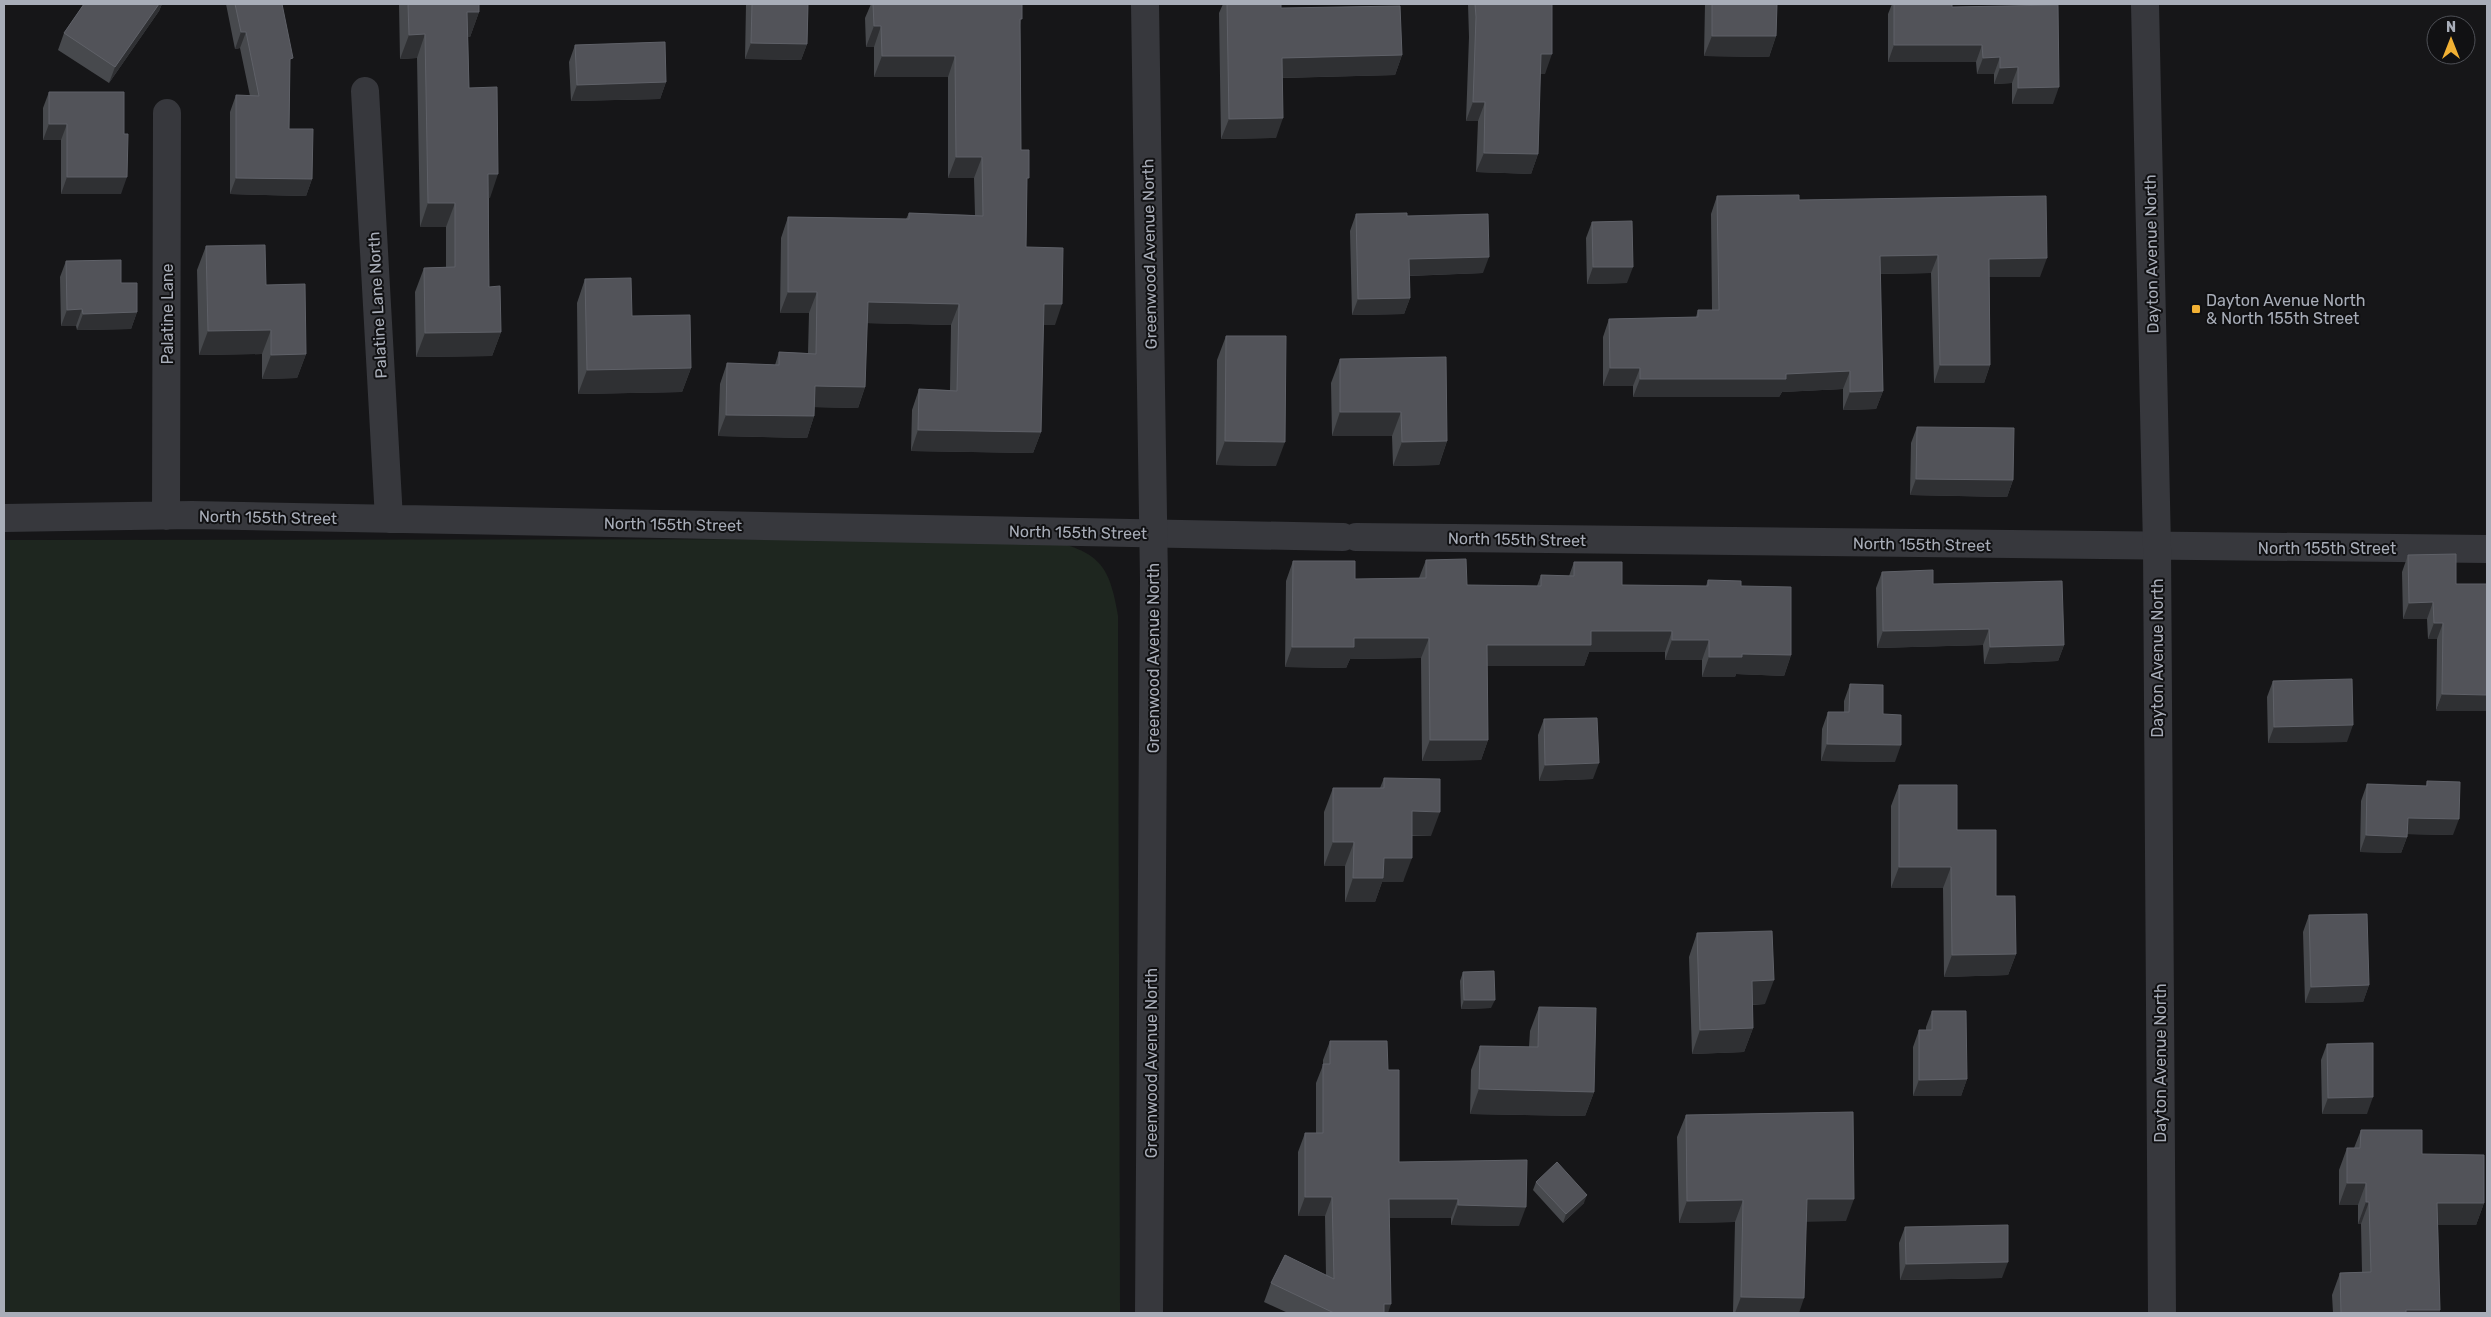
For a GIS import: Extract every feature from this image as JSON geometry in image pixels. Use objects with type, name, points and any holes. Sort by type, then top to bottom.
[{"type":"street","name":"Greenwood Avenue North","points":[[1145,4],[1153,534],[1149,1313]]},
{"type":"street","name":"Dayton Avenue North","points":[[2145,4],[2157,547],[2162,1313]]},
{"type":"street","name":"Palatine Lane North","points":[[365,91],[389,519]]},
{"type":"street","name":"Palatine Lane","points":[[166,516],[167,113]]},
{"type":"street","name":"North 155th Street","points":[[4,518],[166,516],[1349,537],[2487,549]]},
{"type":"shaded area","points":[[1045,539],[1078,549],[1098,562],[1105,571],[1110,583],[1118,616],[1120,1313],[4,1313],[4,540]]},
{"type":"building","points":[[84,4],[159,4],[115,67],[64,33]]},
{"type":"building","points":[[235,4],[282,4],[293,58],[290,59],[289,129],[313,129],[312,179],[236,178],[236,95],[259,96],[246,32],[241,32]]},
{"type":"building","points":[[408,4],[479,4],[479,12],[467,12],[469,88],[497,87],[498,174],[488,174],[489,287],[500,286],[501,332],[425,333],[424,268],[455,267],[455,203],[428,203],[425,34],[409,35]]},
{"type":"building","points":[[752,4],[808,4],[807,44],[751,43]]},
{"type":"building","points":[[873,4],[1022,4],[1022,19],[1020,19],[1021,150],[1029,150],[1026,247],[1063,248],[1062,304],[1044,304],[1041,432],[918,430],[919,389],[957,391],[959,304],[868,302],[865,387],[815,386],[814,416],[726,415],[727,363],[779,365],[779,352],[816,354],[817,292],[788,292],[788,217],[909,219],[909,213],[983,216],[982,157],[956,157],[955,56],[882,56],[881,26],[874,26]]},
{"type":"building","points":[[1227,4],[1281,4],[1281,8],[1400,6],[1402,55],[1282,58],[1283,118],[1229,119]]},
{"type":"building","points":[[1475,4],[1552,4],[1552,54],[1541,54],[1538,154],[1484,153],[1485,102],[1473,102]]},
{"type":"building","points":[[1712,4],[1777,4],[1776,36],[1712,36]]},
{"type":"building","points":[[1894,4],[1952,4],[1952,7],[2058,5],[2059,87],[2018,88],[2018,67],[2000,68],[2000,57],[1983,58],[1982,45],[1894,45]]},
{"type":"building","points":[[665,42],[666,82],[577,85],[575,45]]},
{"type":"building","points":[[49,92],[124,92],[124,134],[128,134],[127,177],[67,177],[67,124],[49,124]]},
{"type":"building","points":[[1799,195],[1799,200],[2046,196],[2047,258],[1989,259],[1990,365],[1940,365],[1938,255],[1880,256],[1883,391],[1850,392],[1850,371],[1786,374],[1786,379],[1640,379],[1640,368],[1610,368],[1609,319],[1698,317],[1698,310],[1719,310],[1717,196]]},
{"type":"building","points":[[1407,213],[1407,216],[1488,214],[1489,257],[1409,259],[1410,298],[1358,299],[1356,214]]},
{"type":"building","points":[[1632,221],[1633,267],[1593,267],[1592,222]]},
{"type":"building","points":[[265,245],[266,285],[305,284],[306,354],[271,355],[271,330],[208,331],[206,246]]},
{"type":"building","points":[[121,260],[121,283],[137,283],[137,312],[83,314],[82,309],[67,310],[66,261]]},
{"type":"building","points":[[631,278],[632,316],[690,315],[691,368],[587,370],[585,279]]},
{"type":"building","points":[[1226,336],[1286,336],[1285,442],[1225,441]]},
{"type":"building","points":[[1446,357],[1447,441],[1402,442],[1401,412],[1340,412],[1340,359]]},
{"type":"building","points":[[1917,427],[2014,428],[2013,480],[1916,479]]},
{"type":"building","points":[[2456,554],[2456,584],[2487,584],[2487,695],[2442,694],[2443,623],[2434,623],[2433,602],[2409,603],[2408,555]]},
{"type":"building","points":[[1466,559],[1467,585],[1541,586],[1541,575],[1574,576],[1574,562],[1622,562],[1622,585],[1708,586],[1708,580],[1741,581],[1741,586],[1791,587],[1791,655],[1742,654],[1742,657],[1709,657],[1709,640],[1672,640],[1672,631],[1591,631],[1591,645],[1487,645],[1488,740],[1430,740],[1429,638],[1354,638],[1354,647],[1292,647],[1293,561],[1355,561],[1355,579],[1426,578],[1426,560]]},
{"type":"building","points":[[1933,570],[1933,584],[2062,581],[2064,645],[1990,647],[1989,629],[1883,631],[1882,572]]},
{"type":"building","points":[[2352,679],[2353,725],[2274,727],[2273,681]]},
{"type":"building","points":[[1850,684],[1883,685],[1883,714],[1901,715],[1901,745],[1827,744],[1828,712],[1849,712]]},
{"type":"building","points":[[1597,718],[1599,763],[1545,765],[1544,719]]},
{"type":"building","points":[[1384,778],[1440,779],[1440,812],[1412,811],[1412,858],[1384,858],[1383,878],[1353,878],[1354,842],[1333,842],[1333,788],[1384,788]]},
{"type":"building","points":[[2427,781],[2460,782],[2459,819],[2408,818],[2407,837],[2366,835],[2367,784],[2427,786]]},
{"type":"building","points":[[1899,785],[1957,785],[1957,830],[1996,830],[1996,896],[2015,896],[2016,954],[1952,955],[1951,867],[1899,867]]},
{"type":"building","points":[[2367,914],[2369,985],[2311,987],[2309,915]]},
{"type":"building","points":[[1772,931],[1774,980],[1752,981],[1753,1028],[1700,1030],[1697,933]]},
{"type":"building","points":[[1494,971],[1495,1000],[1464,1000],[1463,972]]},
{"type":"building","points":[[1539,1007],[1596,1008],[1594,1092],[1479,1089],[1480,1046],[1538,1047]]},
{"type":"building","points":[[1932,1011],[1966,1011],[1967,1079],[1919,1080],[1919,1030],[1932,1030]]},
{"type":"building","points":[[1330,1041],[1387,1041],[1388,1070],[1399,1070],[1399,1162],[1527,1160],[1526,1207],[1458,1205],[1458,1199],[1389,1199],[1391,1304],[1384,1304],[1384,1313],[1334,1313],[1271,1283],[1285,1255],[1334,1279],[1332,1197],[1305,1197],[1305,1133],[1323,1133],[1323,1064],[1330,1064]]},
{"type":"building","points":[[2373,1043],[2373,1097],[2328,1098],[2327,1044]]},
{"type":"building","points":[[1853,1112],[1854,1199],[1807,1199],[1804,1298],[1741,1297],[1743,1200],[1687,1201],[1686,1115]]},
{"type":"building","points":[[2361,1130],[2422,1130],[2422,1154],[2484,1155],[2484,1203],[2437,1203],[2440,1310],[2406,1310],[2406,1313],[2341,1313],[2340,1273],[2371,1272],[2369,1202],[2366,1202],[2366,1183],[2347,1183],[2347,1148],[2360,1148]]},
{"type":"building","points":[[1557,1162],[1587,1195],[1566,1214],[1536,1182]]},
{"type":"building","points":[[2008,1225],[2008,1262],[1906,1264],[1905,1227]]},
{"type":"place","name":"Dayton Avenue North & North 155th Street","points":[[2196,309]]}]
